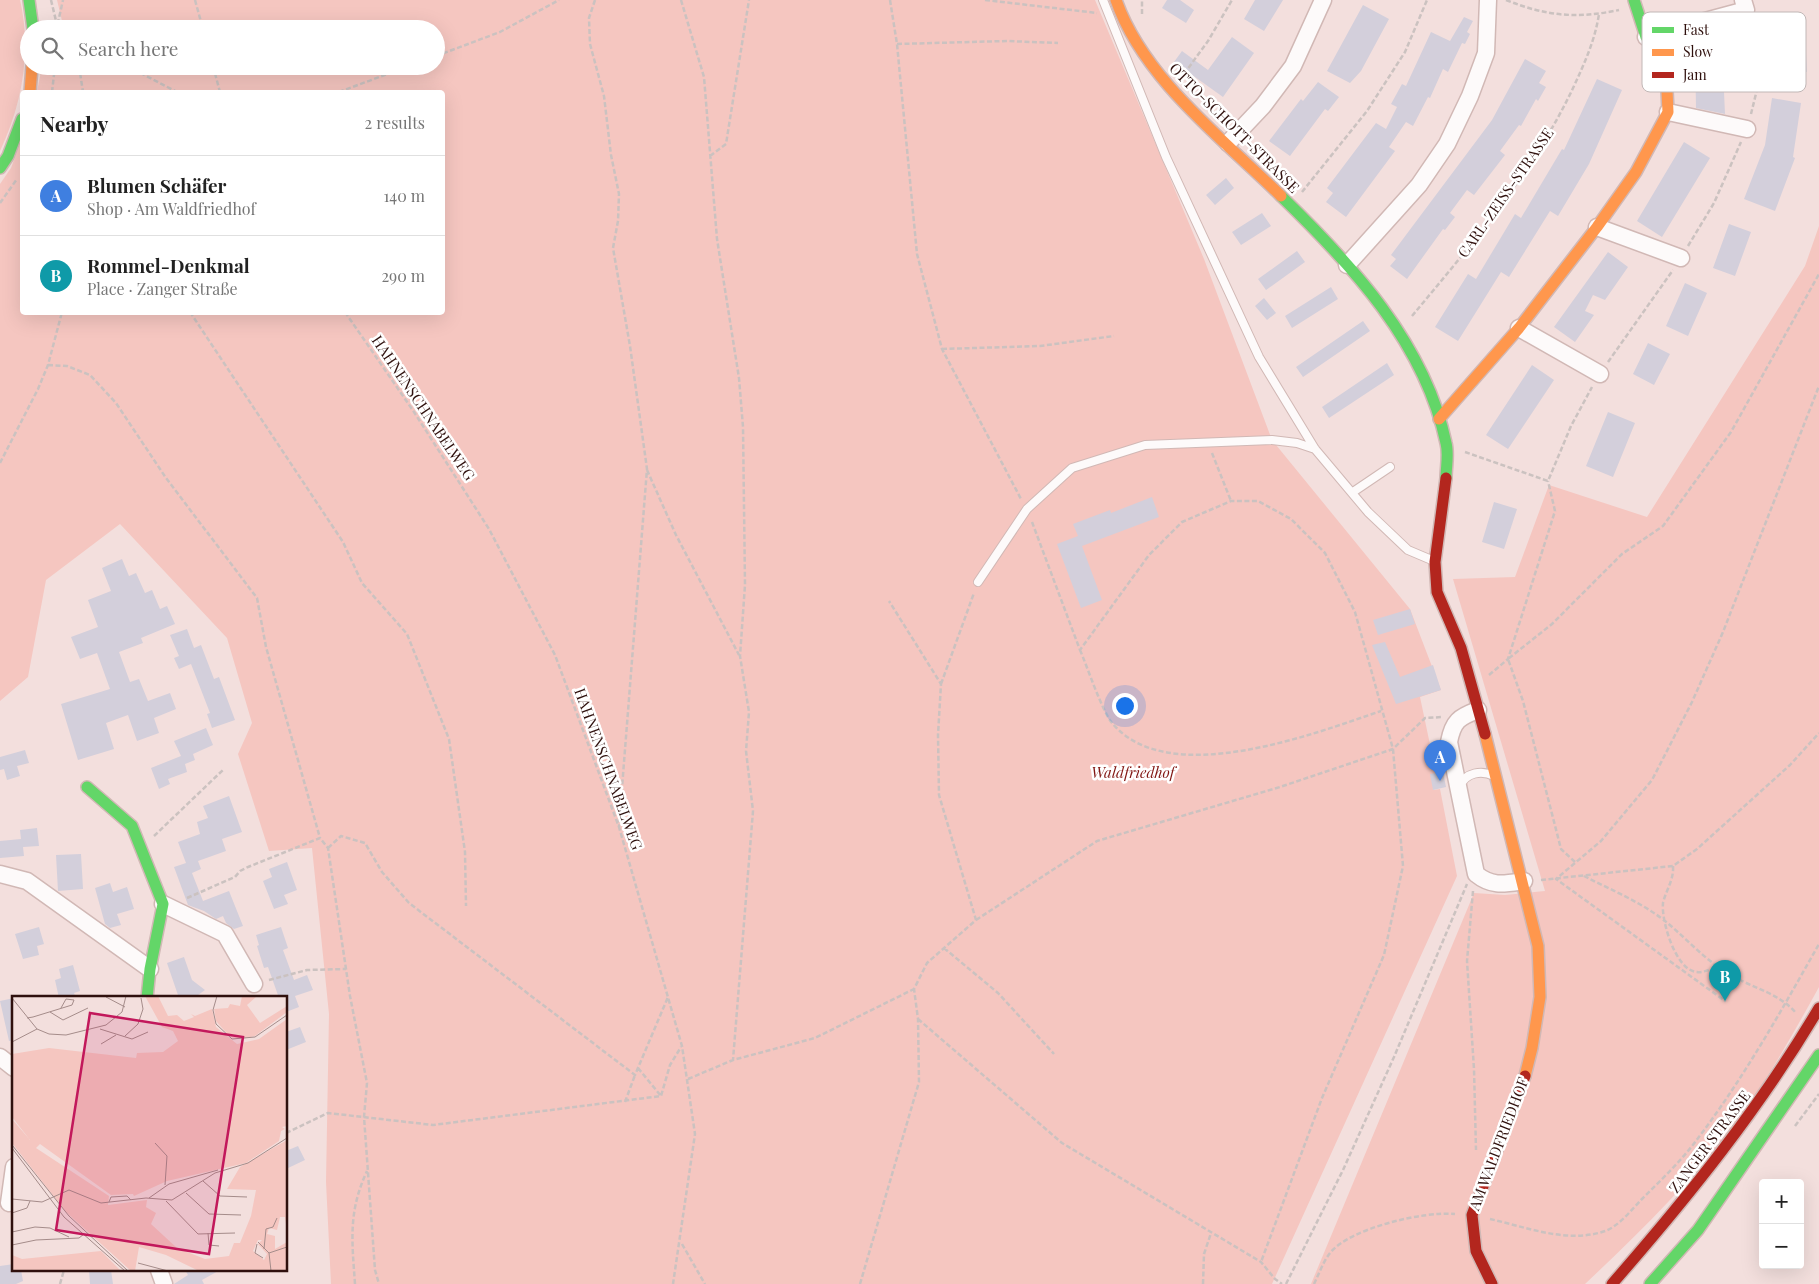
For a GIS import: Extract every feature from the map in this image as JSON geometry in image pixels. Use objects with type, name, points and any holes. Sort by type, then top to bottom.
[{"type":"street","points":[[29,0],[31,20]]},
{"type":"street","name":"OTTO-SCHOTT-STRASSE","points":[[1116,0],[1123,20],[1146,58],[1172,90],[1291,206],[1347,265]]},
{"type":"street","points":[[1228,144],[1263,106],[1293,66],[1322,0]]},
{"type":"street","points":[[1435,562],[1445,491],[1447,446],[1439,419],[1422,370],[1400,331],[1347,265],[1419,185],[1447,144],[1470,96],[1486,53],[1488,0]]},
{"type":"street","points":[[1634,4],[1642,25]]},
{"type":"street","points":[[1722,12],[1744,5]]},
{"type":"street","points":[[30,90],[31,75]]},
{"type":"street","points":[[1439,419],[1518,328],[1597,227],[1636,172],[1668,112],[1667,92]]},
{"type":"street","points":[[1668,112],[1748,129]]},
{"type":"street","points":[[0,168],[8,156],[20,124]]},
{"type":"street","points":[[1597,227],[1681,258]]},
{"type":"street","points":[[1518,328],[1600,374]]},
{"type":"street","name":"AM WALDFRIEDHOF","points":[[1435,562],[1438,592],[1461,648],[1498,778],[1538,946],[1540,996],[1532,1048],[1522,1087],[1472,1215],[1471,1230],[1476,1251],[1485,1274],[1492,1284]]},
{"type":"street","points":[[1478,710],[1461,716],[1452,730],[1449,742],[1476,874],[1487,882],[1505,884],[1524,882]]},
{"type":"street","points":[[87,787],[132,826],[165,905],[150,969],[147,996]]},
{"type":"street","points":[[0,874],[27,881],[150,969]]},
{"type":"street","points":[[165,905],[225,934],[254,984]]},
{"type":"street","name":"ZANGER STRASSE","points":[[1612,1284],[1690,1195],[1746,1120],[1804,1034],[1819,1008]]},
{"type":"street","points":[[1650,1284],[1698,1230],[1819,1054],[1804,1034]]},
{"type":"street","points":[[0,1057],[12,1066]]},
{"type":"street","points":[[9,1203],[12,1181]]},
{"type":"street","points":[[160,1272],[164,1284]]},
{"type":"lane","points":[[1103,0],[1166,157],[1259,357],[1315,449],[1368,512],[1408,550],[1435,562]]},
{"type":"lane","points":[[978,582],[1027,509],[1072,468],[1145,445],[1272,440],[1297,443],[1315,449]]},
{"type":"lane","points":[[1353,492],[1390,468]]},
{"type":"lane","points":[[1459,789],[1463,779],[1473,773],[1487,773],[1498,778]]},
{"type":"path","points":[[51,0],[56,20]]},
{"type":"path","points":[[59,20],[63,0]]},
{"type":"path","points":[[195,0],[201,20]]},
{"type":"path","points":[[445,53],[500,32],[559,0]]},
{"type":"path","points":[[595,0],[589,18],[590,44],[604,96],[611,155],[620,194],[618,221],[612,248],[630,346],[647,468],[619,827]]},
{"type":"path","points":[[681,0],[704,77],[717,239],[739,378],[743,427],[745,585],[740,656],[748,712],[746,751],[753,811],[733,1060]]},
{"type":"path","points":[[710,156],[726,144],[749,0]]},
{"type":"path","points":[[890,0],[897,44],[917,254],[942,349],[1027,509],[1080,650],[1111,722],[1133,741],[1168,753],[1231,752],[1282,744],[1382,711]]},
{"type":"path","points":[[984,0],[1108,15]]},
{"type":"path","points":[[1172,90],[1208,40],[1232,0]]},
{"type":"path","points":[[1291,206],[1367,111],[1405,52],[1427,0]]},
{"type":"path","points":[[1506,0],[1554,15],[1599,14],[1634,4]]},
{"type":"path","name":"CARL-ZEISS-STRASSE","points":[[1400,331],[1470,247],[1533,161],[1561,114],[1581,71],[1595,37],[1599,14]]},
{"type":"path","points":[[897,44],[1007,41],[1058,44]]},
{"type":"path","points":[[52,90],[55,75]]},
{"type":"path","points":[[80,75],[83,90]]},
{"type":"path","points":[[144,75],[173,90]]},
{"type":"path","points":[[215,75],[219,90]]},
{"type":"path","points":[[344,90],[385,75]]},
{"type":"path","points":[[1575,862],[1561,849],[1523,701],[1508,659],[1555,511],[1548,481],[1571,426],[1600,374],[1681,258],[1714,202],[1748,129],[1757,92]]},
{"type":"path","points":[[0,202],[18,175]]},
{"type":"path","points":[[1472,689],[1552,624],[1622,554],[1663,526],[1731,432],[1819,274]]},
{"type":"path","points":[[0,464],[48,365],[61,315]]},
{"type":"path","points":[[192,315],[343,542],[362,583],[407,634],[449,739],[465,852],[466,906]]},
{"type":"path","name":"HAHNENSCHNABELWEG","points":[[347,315],[414,412],[489,529],[554,655],[619,827],[682,1046],[695,1134],[681,1242],[673,1284]]},
{"type":"path","points":[[942,349],[1040,346],[1114,336]]},
{"type":"path","points":[[48,365],[68,366],[90,375],[116,403],[166,478],[257,598],[266,647],[320,838],[328,848],[346,969],[366,1083],[364,1117],[375,1270],[379,1284]]},
{"type":"path","points":[[1556,879],[1601,841],[1652,780],[1692,702],[1724,632],[1819,386]]},
{"type":"path","points":[[1207,443],[1231,501]]},
{"type":"path","points":[[1447,446],[1548,481]]},
{"type":"path","points":[[647,468],[676,535],[740,656]]},
{"type":"path","points":[[1080,650],[1148,555],[1182,522],[1231,501],[1258,501],[1291,519],[1325,553],[1355,612],[1392,749],[1403,866],[1384,955],[1322,1098],[1261,1262]]},
{"type":"path","points":[[976,920],[939,795],[938,735],[941,684],[978,582]]},
{"type":"path","points":[[889,601],[941,684]]},
{"type":"path","points":[[860,1284],[919,1082],[918,1019],[914,989],[927,963],[976,920],[1097,841],[1280,787],[1392,749],[1425,718],[1461,716]]},
{"type":"path","points":[[1524,882],[1673,866],[1697,849],[1769,784],[1819,733]]},
{"type":"path","points":[[141,849],[224,769]]},
{"type":"path","points":[[328,848],[341,836],[365,843],[382,872],[409,903],[635,1075]]},
{"type":"path","points":[[165,905],[235,877],[240,870],[320,838]]},
{"type":"path","points":[[1556,879],[1725,1001],[1725,989],[1720,978],[1709,970],[1698,973],[1692,971],[1680,960],[1666,933],[1663,904],[1674,877],[1673,866]]},
{"type":"path","points":[[1476,874],[1470,910],[1467,961],[1474,1070],[1476,1151]]},
{"type":"path","points":[[1286,1284],[1343,1170],[1390,1066],[1464,889],[1476,874]]},
{"type":"path","points":[[1584,876],[1645,907],[1665,921],[1696,951],[1727,974],[1786,1002],[1804,1034]]},
{"type":"path","points":[[1314,1284],[1329,1254],[1338,1246],[1367,1231],[1431,1213],[1472,1215],[1547,1233],[1572,1236],[1597,1234],[1612,1227],[1691,1147],[1732,1089],[1786,1002],[1819,944]]},
{"type":"path","points":[[944,948],[998,993],[1054,1054]]},
{"type":"path","points":[[254,984],[307,970],[346,969]]},
{"type":"path","points":[[688,1079],[733,1060],[815,1038],[914,989]]},
{"type":"path","points":[[625,1102],[668,995]]},
{"type":"path","points":[[918,1019],[1062,1143],[1261,1262],[1275,1279],[1282,1284]]},
{"type":"path","points":[[661,1096],[670,1065],[682,1046]]},
{"type":"path","points":[[638,1068],[661,1096]]},
{"type":"path","points":[[288,1132],[328,1113],[434,1124],[625,1102],[661,1096]]},
{"type":"path","points":[[355,1284],[351,1221],[359,1187],[368,1170]]},
{"type":"path","points":[[1204,1284],[1204,1254],[1211,1232]]},
{"type":"path","points":[[681,1242],[705,1284]]},
{"type":"green space","points":[[0,0],[20,0],[23,20],[20,20],[20,75],[23,75],[23,77],[14,115],[0,151]]},
{"type":"green space","name":"Waldfriedhof","points":[[57,0],[1095,0],[1204,259],[1272,440],[1410,609],[1441,690],[1420,697],[1436,773],[1433,790],[1440,789],[1457,876],[1272,1284],[331,1284],[326,1182],[329,1014],[312,848],[269,851],[238,754],[252,723],[227,638],[120,524],[46,580],[28,677],[0,701],[0,184],[11,168],[20,143],[20,315],[445,315],[445,90],[37,90],[40,75],[445,75],[445,20],[62,20]]},
{"type":"green space","points":[[1819,226],[1819,987],[1768,1076],[1745,1110],[1716,1147],[1662,1208],[1585,1284],[1311,1284],[1474,893],[1505,895],[1545,891],[1453,579],[1515,577],[1549,485],[1647,517],[1805,266]]},
{"type":"building","points":[[1167,0],[1180,0],[1194,10],[1186,23],[1162,8]]},
{"type":"building","points":[[1255,0],[1283,0],[1264,31],[1244,19]]},
{"type":"building","points":[[1363,5],[1389,19],[1361,71],[1350,83],[1327,71]]},
{"type":"building","points":[[1464,17],[1473,21],[1467,32],[1470,34],[1465,44],[1462,43],[1448,72],[1443,69],[1430,98],[1428,97],[1413,126],[1406,122],[1389,147],[1395,151],[1346,217],[1326,202],[1333,193],[1327,188],[1376,123],[1386,129],[1397,107],[1391,104],[1402,84],[1406,86],[1431,32],[1450,41]]},
{"type":"building","points":[[1232,37],[1254,53],[1223,97],[1174,62],[1182,51],[1208,70]]},
{"type":"building","points":[[1525,59],[1546,71],[1539,83],[1546,87],[1538,101],[1536,99],[1521,126],[1519,125],[1500,151],[1505,155],[1474,195],[1467,190],[1450,213],[1455,217],[1445,230],[1443,229],[1407,279],[1390,266],[1396,259],[1391,255],[1492,120]]},
{"type":"building","points":[[1597,79],[1622,90],[1589,164],[1558,216],[1550,211],[1509,277],[1501,272],[1458,341],[1435,327],[1468,274],[1476,279],[1515,214],[1521,218],[1562,149],[1564,150]]},
{"type":"building","points":[[1318,82],[1339,97],[1328,111],[1325,109],[1290,156],[1269,141],[1301,99],[1303,101]]},
{"type":"building","points":[[1696,92],[1724,92],[1725,114],[1696,108]]},
{"type":"building","points":[[1772,98],[1801,103],[1793,157],[1795,158],[1775,211],[1744,199],[1765,145]]},
{"type":"building","points":[[1684,142],[1710,158],[1662,237],[1637,221]]},
{"type":"building","points":[[1226,178],[1234,188],[1215,205],[1206,195]]},
{"type":"building","points":[[1262,213],[1271,226],[1241,245],[1232,232]]},
{"type":"building","points":[[1729,224],[1751,232],[1735,276],[1713,268]]},
{"type":"building","points":[[1297,251],[1305,262],[1266,290],[1258,279]]},
{"type":"building","points":[[1608,252],[1628,267],[1605,300],[1593,295],[1585,311],[1594,315],[1575,342],[1554,327]]},
{"type":"building","points":[[1685,283],[1707,293],[1688,336],[1666,326]]},
{"type":"building","points":[[1331,287],[1338,299],[1292,328],[1285,316]]},
{"type":"building","points":[[1264,298],[1276,313],[1267,320],[1255,306]]},
{"type":"building","points":[[1363,321],[1370,331],[1303,377],[1296,367]]},
{"type":"building","points":[[1648,343],[1670,354],[1654,385],[1633,374]]},
{"type":"building","points":[[1387,363],[1394,375],[1329,418],[1322,407]]},
{"type":"building","points":[[1532,365],[1554,380],[1508,449],[1486,435]]},
{"type":"building","points":[[1608,412],[1635,423],[1613,477],[1586,466]]},
{"type":"building","points":[[1152,497],[1159,517],[1082,546],[1102,600],[1081,608],[1057,544],[1078,536],[1073,524],[1110,510],[1111,513]]},
{"type":"building","points":[[1494,502],[1517,509],[1504,549],[1482,542]]},
{"type":"building","points":[[122,559],[129,576],[136,573],[145,593],[152,590],[160,609],[167,606],[175,624],[141,638],[143,643],[119,652],[130,682],[139,679],[148,701],[170,693],[176,709],[154,718],[159,733],[137,741],[128,715],[106,723],[114,749],[78,760],[61,704],[110,689],[97,653],[80,659],[71,637],[98,627],[88,600],[111,591],[102,568]]},
{"type":"building","points":[[1410,609],[1415,624],[1378,635],[1373,620]]},
{"type":"building","points":[[187,629],[194,648],[201,645],[214,679],[219,677],[235,720],[212,728],[207,714],[210,713],[191,664],[179,669],[174,658],[179,656],[170,635]]},
{"type":"building","points":[[1385,642],[1400,677],[1433,665],[1441,690],[1396,704],[1372,645]]},
{"type":"building","points":[[206,728],[213,745],[193,754],[195,760],[185,764],[187,772],[168,779],[170,784],[159,789],[151,768],[181,756],[174,741]]},
{"type":"building","points":[[25,750],[29,763],[17,766],[20,776],[7,780],[4,769],[0,770],[0,757]]},
{"type":"building","points":[[1443,772],[1446,787],[1433,790],[1430,774]]},
{"type":"building","points":[[229,796],[242,832],[222,839],[226,851],[198,861],[201,869],[192,873],[203,901],[229,891],[243,926],[234,929],[226,923],[223,916],[216,919],[204,911],[188,905],[174,867],[186,863],[178,842],[200,834],[197,822],[208,818],[203,806]]},
{"type":"building","points":[[37,828],[39,846],[23,847],[24,856],[0,858],[0,841],[21,839],[20,830]]},
{"type":"building","points":[[81,854],[83,889],[58,891],[56,855]]},
{"type":"building","points":[[287,862],[297,890],[284,895],[288,904],[274,909],[263,881],[272,877],[269,869]]},
{"type":"building","points":[[110,883],[113,892],[127,887],[134,909],[117,914],[121,925],[110,928],[105,924],[95,888]]},
{"type":"building","points":[[39,927],[44,944],[37,946],[39,955],[23,959],[15,934]]},
{"type":"building","points":[[281,927],[288,948],[283,950],[294,980],[307,975],[313,990],[295,996],[299,1007],[288,1011],[288,996],[278,996],[268,967],[264,968],[257,946],[259,945],[256,935]]},
{"type":"building","points":[[184,957],[192,980],[205,990],[197,996],[178,996],[167,963]]},
{"type":"building","points":[[73,965],[80,991],[74,993],[75,996],[59,996],[55,980],[61,978],[59,969]]},
{"type":"building","points":[[12,998],[12,1040],[9,1041],[0,1001]]},
{"type":"building","points":[[300,1027],[306,1042],[288,1049],[288,1031]]},
{"type":"building","points":[[298,1146],[305,1160],[288,1168],[288,1150]]},
{"type":"building","points":[[12,1264],[12,1272],[21,1272],[23,1281],[16,1284],[0,1284],[0,1266]]},
{"type":"building","points":[[89,1272],[111,1272],[113,1284],[90,1284]]},
{"type":"building","points":[[186,1272],[216,1272],[202,1280],[204,1284],[174,1284],[188,1275]]},
{"type":"traffic: fast","points":[[29,0],[32,20]]},
{"type":"traffic: fast","points":[[1634,0],[1642,25]]},
{"type":"traffic: fast","points":[[0,168],[8,156],[20,124]]},
{"type":"traffic: fast","points":[[1281,196],[1308,222],[1359,278],[1403,339],[1421,372],[1436,407],[1447,447],[1446,478]]},
{"type":"traffic: fast","points":[[87,787],[132,826],[163,904],[150,969],[147,996]]},
{"type":"traffic: fast","points":[[1650,1284],[1698,1230],[1819,1055]]},
{"type":"traffic: slow","points":[[1116,0],[1128,28],[1145,56],[1165,81],[1210,130],[1281,196]]},
{"type":"traffic: slow","points":[[30,90],[31,75]]},
{"type":"traffic: slow","points":[[1439,419],[1519,328],[1597,227],[1636,172],[1668,112],[1667,92]]},
{"type":"traffic: slow","points":[[1485,734],[1538,946],[1540,997],[1532,1048],[1525,1076]]},
{"type":"traffic: jam","points":[[1446,478],[1435,562],[1437,592],[1461,648],[1485,734]]},
{"type":"traffic: jam","points":[[1612,1284],[1722,1151],[1772,1081],[1819,1008]]},
{"type":"traffic: jam","points":[[1492,1284],[1476,1251],[1472,1215],[1525,1076]]},
{"type":"place","name":"Blumen Schäfer","points":[[1440,781]]},
{"type":"place","name":"Rommel-Denkmal","points":[[1725,1001]]}]
